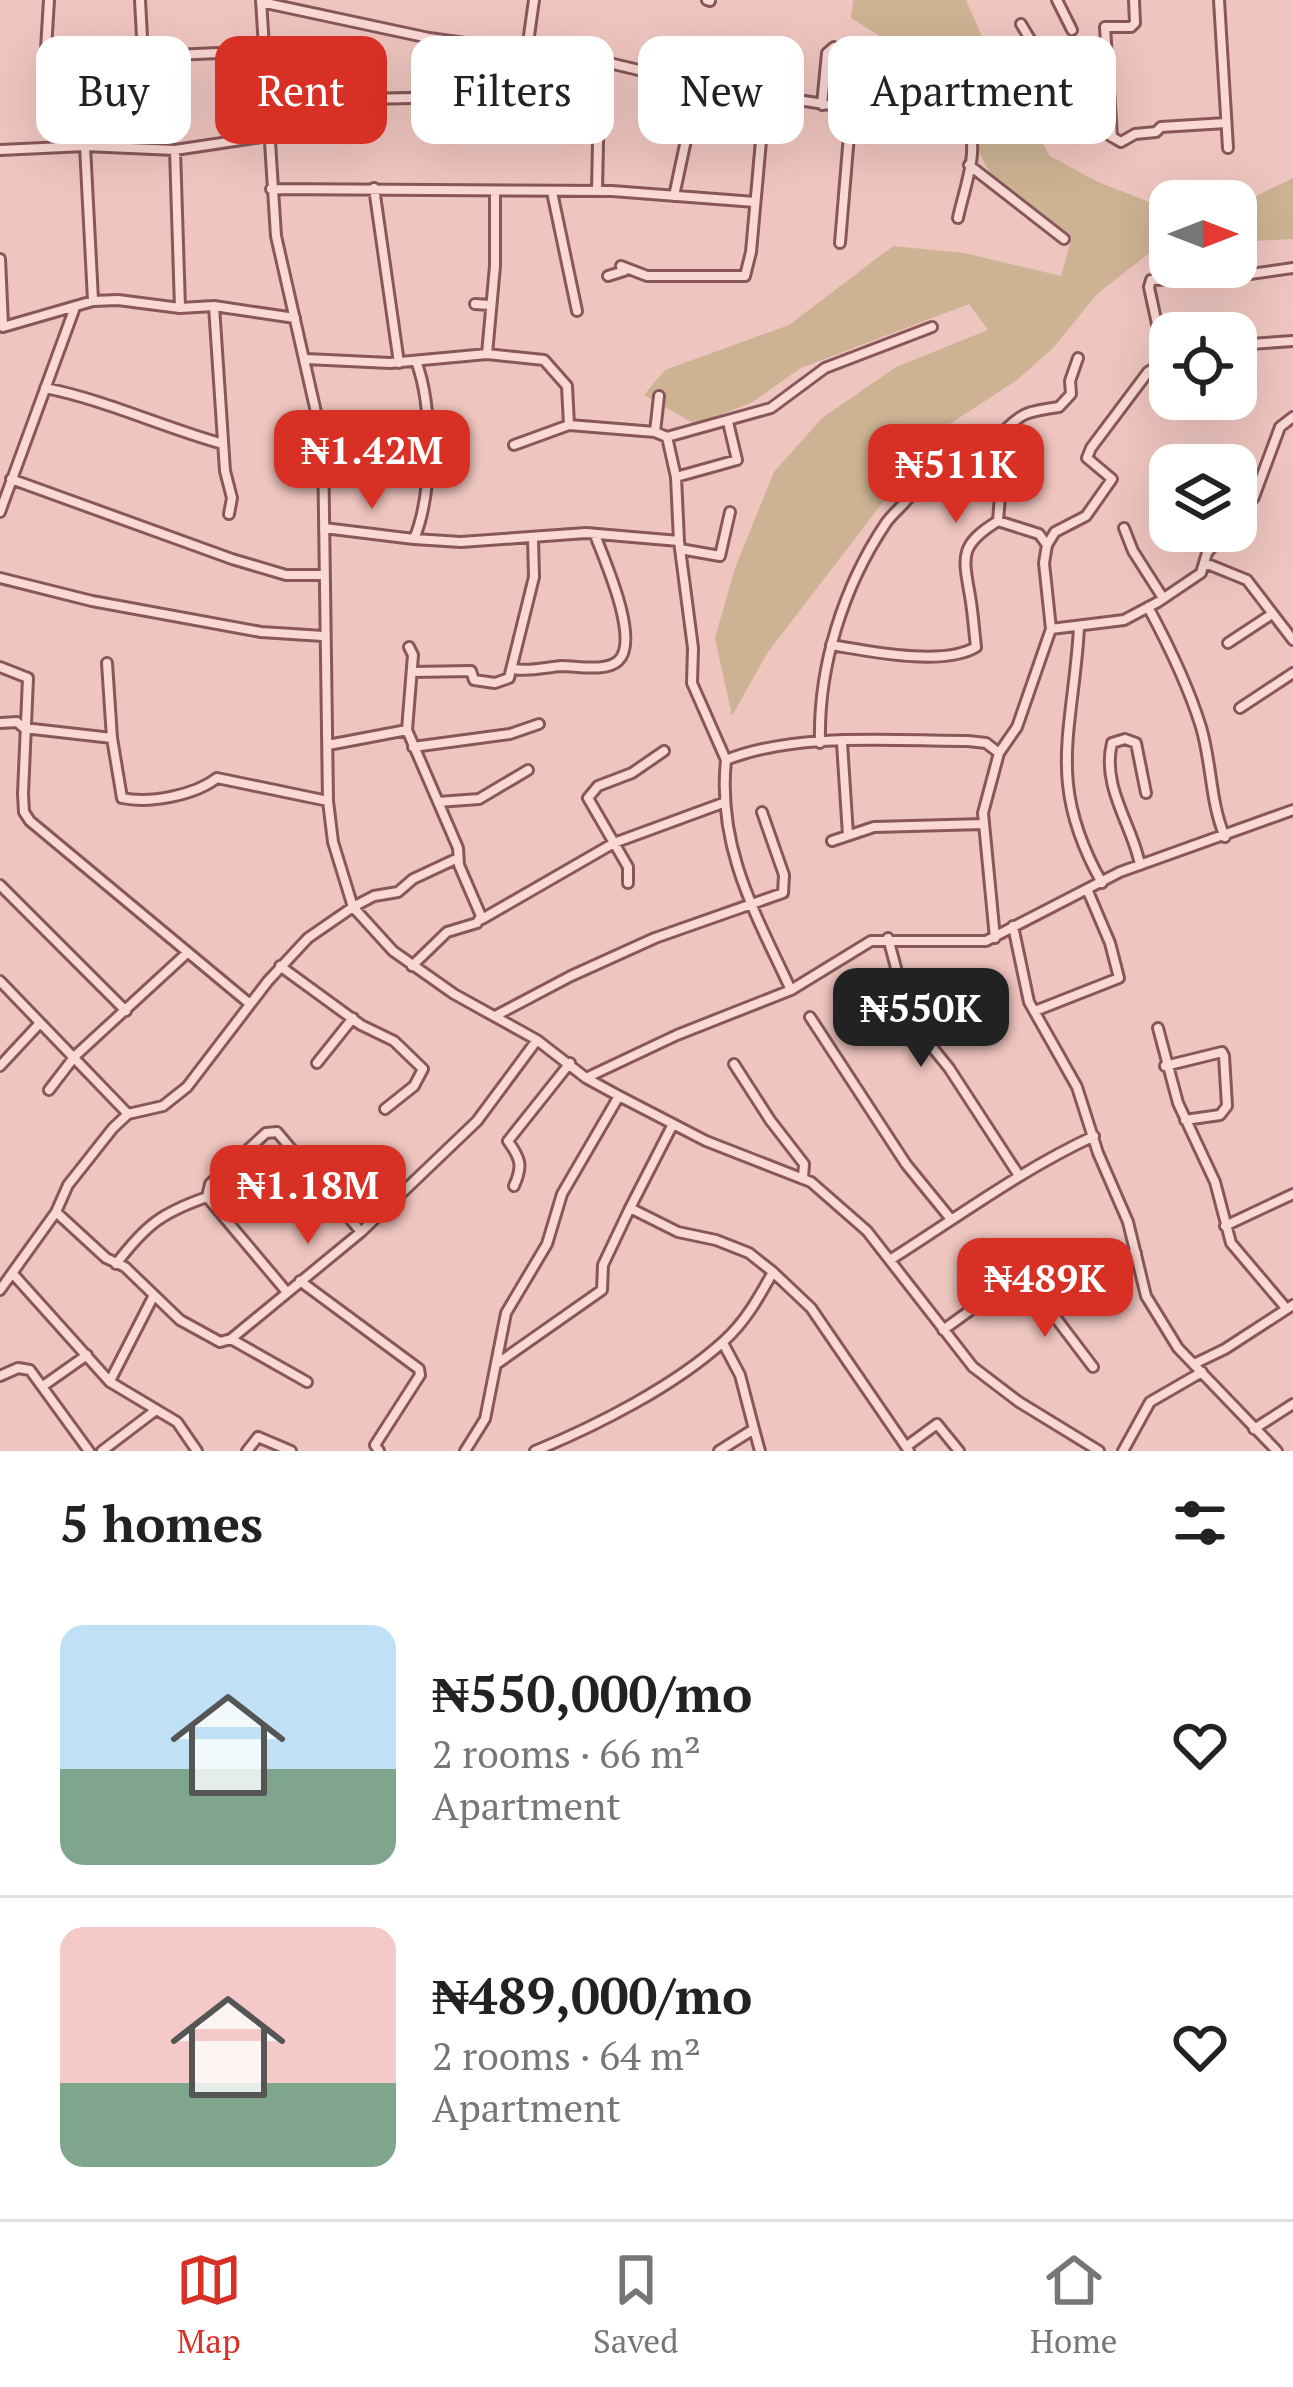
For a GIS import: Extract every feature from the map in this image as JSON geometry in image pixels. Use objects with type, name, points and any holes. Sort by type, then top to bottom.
[{"type":"street","points":[[47,36],[49,0]]},
{"type":"street","points":[[140,0],[142,36]]},
{"type":"street","points":[[528,36],[534,0]]},
{"type":"street","points":[[1057,0],[1072,30]]},
{"type":"street","points":[[1106,36],[1105,27],[1131,27],[1135,0]]},
{"type":"street","points":[[1219,0],[1228,148]]},
{"type":"street","points":[[263,36],[261,1],[420,36]]},
{"type":"street","points":[[1021,24],[1028,36]]},
{"type":"street","points":[[823,105],[828,52]]},
{"type":"street","points":[[804,102],[828,106]]},
{"type":"street","points":[[1116,139],[1121,142],[1160,127],[1226,123]]},
{"type":"street","points":[[0,150],[85,146],[175,150],[215,144]]},
{"type":"street","points":[[269,144],[280,264],[323,443],[328,801],[333,842],[353,907],[374,934],[412,966],[537,1040],[586,1078],[741,1156],[803,1178],[860,1223],[943,1330],[994,1385],[1099,1451]]},
{"type":"street","points":[[597,190],[598,144]]},
{"type":"street","points":[[674,196],[685,144]]},
{"type":"street","points":[[608,276],[623,269],[647,276],[742,278],[751,252],[760,144]]},
{"type":"street","points":[[840,243],[848,144]]},
{"type":"street","points":[[958,218],[972,144]]},
{"type":"street","points":[[85,146],[93,301]]},
{"type":"street","points":[[175,150],[180,308]]},
{"type":"street","points":[[969,165],[1064,239]]},
{"type":"street","points":[[374,188],[399,363]]},
{"type":"street","points":[[272,189],[597,190],[755,202]]},
{"type":"street","points":[[488,355],[495,191]]},
{"type":"street","points":[[552,192],[577,310]]},
{"type":"street","points":[[0,259],[2,325],[93,301],[214,306],[295,318]]},
{"type":"street","points":[[1155,312],[1148,287],[1151,280],[1215,279],[1293,268]]},
{"type":"street","points":[[475,304],[490,304]]},
{"type":"street","points":[[214,306],[227,488],[232,498],[229,514]]},
{"type":"street","points":[[0,512],[75,309]]},
{"type":"street","points":[[514,445],[569,425],[667,437],[728,422],[771,408],[825,368],[932,327]]},
{"type":"street","points":[[1257,344],[1293,341]]},
{"type":"street","points":[[306,359],[399,363],[488,355],[536,358],[552,366],[568,386],[569,425]]},
{"type":"street","points":[[820,743],[820,695],[831,645],[856,578],[885,524],[912,494],[923,465],[937,457],[986,447],[1022,412],[1059,407],[1071,394],[1078,358]]},
{"type":"street","points":[[414,539],[426,471],[427,402],[416,361]]},
{"type":"street","points":[[995,938],[982,813],[999,753],[1017,727],[1051,629],[1044,563],[1047,545],[1055,532],[1086,516],[1105,494],[1112,479],[1088,458],[1090,448],[1149,371]]},
{"type":"street","points":[[45,388],[86,396],[113,410],[223,444]]},
{"type":"street","points":[[655,432],[659,396]]},
{"type":"street","points":[[1257,491],[1280,427],[1293,417]]},
{"type":"street","points":[[676,477],[736,460],[728,422]]},
{"type":"street","points":[[667,437],[676,477],[693,648],[692,683],[726,760],[723,802],[732,858],[790,990]]},
{"type":"street","points":[[998,521],[1000,484],[1028,452]]},
{"type":"street","points":[[11,479],[232,560],[286,575],[322,574]]},
{"type":"street","points":[[324,528],[461,542],[595,535],[680,545],[720,556],[730,512]]},
{"type":"street","points":[[831,645],[953,656],[976,647],[963,560],[981,530],[998,521],[1039,534],[1047,545]]},
{"type":"street","points":[[1124,528],[1163,598]]},
{"type":"street","points":[[514,669],[589,667],[620,660],[623,619],[595,535]]},
{"type":"street","points":[[412,672],[470,670],[474,680],[495,683],[509,678],[533,577],[533,538]]},
{"type":"street","points":[[1051,629],[1124,620],[1201,573],[1208,552]]},
{"type":"street","points":[[1205,563],[1247,580],[1293,640]]},
{"type":"street","points":[[0,578],[92,601],[261,632],[323,636]]},
{"type":"street","points":[[1148,607],[1174,656],[1202,730],[1217,818],[1225,838]]},
{"type":"street","points":[[1228,643],[1272,614]]},
{"type":"street","points":[[1079,628],[1066,727],[1068,796],[1080,838],[1102,883]]},
{"type":"street","points":[[409,647],[413,655],[407,730],[458,848],[480,920]]},
{"type":"street","points":[[107,663],[122,798],[144,800],[204,788],[217,778],[328,801]]},
{"type":"street","points":[[0,667],[28,678],[24,812],[30,821],[250,1004]]},
{"type":"street","points":[[1240,708],[1293,673]]},
{"type":"street","points":[[0,723],[112,738]]},
{"type":"street","points":[[413,747],[510,734],[539,724]]},
{"type":"street","points":[[328,745],[407,730]]},
{"type":"street","points":[[726,760],[750,750],[842,742],[968,741],[986,743],[999,753]]},
{"type":"street","points":[[842,742],[848,835]]},
{"type":"street","points":[[1140,865],[1137,847],[1122,820],[1110,764],[1112,743],[1136,742],[1145,794]]},
{"type":"street","points":[[628,883],[628,867],[588,798],[598,786],[632,773],[664,751]]},
{"type":"street","points":[[438,802],[479,799],[528,770]]},
{"type":"street","points":[[412,966],[447,932],[480,920],[614,843],[723,802]]},
{"type":"street","points":[[586,1078],[790,990],[871,941],[986,941],[1140,865],[1293,810]]},
{"type":"street","points":[[496,1016],[600,962],[730,909],[750,907],[783,893],[784,875],[762,812]]},
{"type":"street","points":[[832,842],[874,827],[985,824]]},
{"type":"street","points":[[0,1290],[56,1212],[68,1185],[128,1114],[163,1106],[187,1087],[280,966],[308,938],[353,907],[374,896],[398,892],[413,879],[458,858]]},
{"type":"street","points":[[0,885],[126,1011]]},
{"type":"street","points":[[1035,1011],[1119,978],[1087,889]]},
{"type":"street","points":[[1013,926],[1027,996],[1077,1087],[1154,1312],[1178,1348],[1276,1451]]},
{"type":"street","points":[[888,938],[910,1021],[949,1068],[1018,1174]]},
{"type":"street","points":[[49,1090],[75,1056],[187,952]]},
{"type":"street","points":[[280,966],[394,1041],[423,1069],[414,1086],[385,1109]]},
{"type":"street","points":[[0,982],[128,1114]]},
{"type":"street","points":[[811,1017],[906,1164],[950,1219]]},
{"type":"street","points":[[317,1063],[353,1018]]},
{"type":"street","points":[[0,1066],[40,1023]]},
{"type":"street","points":[[1158,1028],[1166,1066],[1215,1182],[1232,1243],[1289,1306],[1194,1364]]},
{"type":"street","points":[[56,1212],[125,1267],[180,1320],[220,1342],[231,1339],[361,1232],[477,1120],[537,1040]]},
{"type":"street","points":[[1166,1066],[1222,1052],[1224,1056],[1227,1106],[1220,1114],[1185,1120]]},
{"type":"street","points":[[514,1186],[520,1158],[508,1142],[570,1063]]},
{"type":"street","points":[[734,1064],[804,1164],[803,1178]]},
{"type":"street","points":[[465,1451],[484,1420],[506,1313],[547,1244],[562,1194],[619,1096]]},
{"type":"street","points":[[498,1364],[602,1290],[603,1265],[673,1124]]},
{"type":"street","points":[[207,1197],[210,1184],[232,1161],[274,1131],[361,1232]]},
{"type":"street","points":[[890,1260],[978,1206],[1018,1174],[1094,1136]]},
{"type":"street","points":[[1080,1143],[1098,1154]]},
{"type":"street","points":[[1226,1226],[1293,1194]]},
{"type":"street","points":[[116,1264],[141,1230],[170,1210],[207,1197]]},
{"type":"street","points":[[207,1197],[286,1291]]},
{"type":"street","points":[[630,1208],[678,1232],[749,1253],[811,1308],[908,1449],[937,1424],[959,1451]]},
{"type":"street","points":[[943,1330],[986,1299],[1030,1284],[1044,1271],[1075,1256],[1095,1260],[1136,1252]]},
{"type":"street","points":[[535,1451],[648,1395],[723,1343],[752,1311],[773,1271]]},
{"type":"street","points":[[14,1275],[110,1382],[177,1423],[197,1451]]},
{"type":"street","points":[[300,1281],[419,1370],[374,1449]]},
{"type":"street","points":[[1030,1284],[1093,1367]]},
{"type":"street","points":[[110,1382],[153,1297]]},
{"type":"street","points":[[231,1339],[307,1382]]},
{"type":"street","points":[[723,1343],[740,1375],[760,1451]]},
{"type":"street","points":[[43,1386],[87,1355]]},
{"type":"street","points":[[0,1376],[25,1368],[89,1451]]},
{"type":"street","points":[[1123,1451],[1150,1402],[1202,1372]]},
{"type":"street","points":[[1254,1430],[1293,1404]]},
{"type":"street","points":[[102,1451],[156,1410]]},
{"type":"street","points":[[719,1451],[754,1429]]},
{"type":"street","points":[[247,1451],[258,1437],[292,1451]]},
{"type":"shaded area","points":[[853,0],[966,0],[982,36],[880,36],[851,18]]},
{"type":"shaded area","points":[[975,144],[1043,144],[1050,156],[1149,202],[1149,254],[1098,293],[1053,348],[1017,380],[936,433],[768,652],[732,716],[715,638],[735,568],[774,472],[822,418],[896,367],[988,330],[969,304],[801,368],[751,403],[695,424],[644,395],[665,370],[789,325],[893,246],[964,253],[1061,276],[1072,237],[1000,192]]},
{"type":"shaded area","points":[[1293,178],[1293,239],[1257,241],[1257,196]]}]
